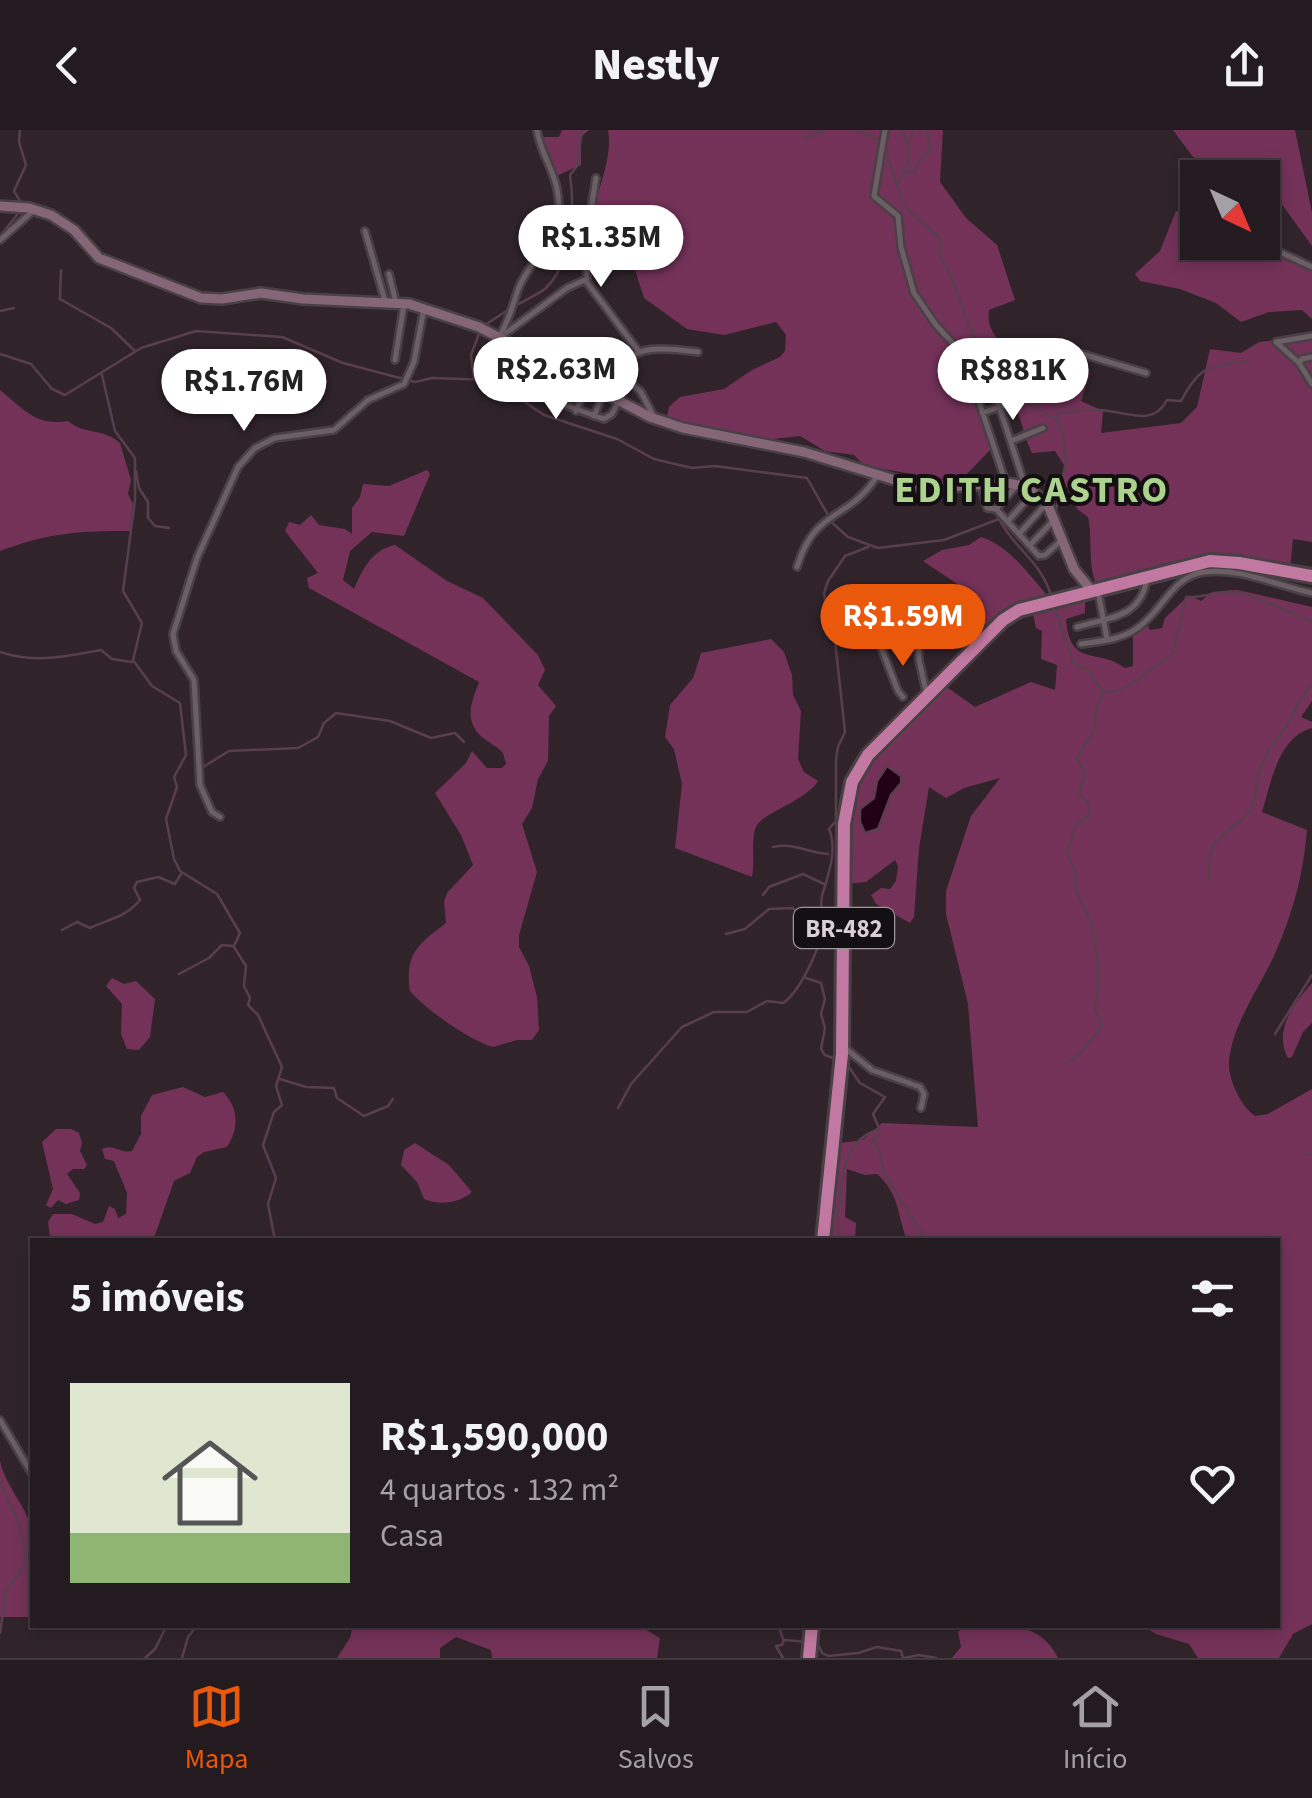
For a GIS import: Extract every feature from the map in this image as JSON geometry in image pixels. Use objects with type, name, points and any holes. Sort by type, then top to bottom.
[{"type":"highway","name":"BR-482","points":[[824,1238],[843,1046],[844,824],[850,790],[868,755],[1009,616],[1094,589],[1218,561],[1312,576]]},
{"type":"highway","points":[[810,1658],[812,1628]]},
{"type":"street","points":[[499,337],[514,311],[520,284],[554,234],[558,193],[537,130]]},
{"type":"street","points":[[886,130],[874,196],[898,216],[901,247],[918,301],[976,373],[990,384],[1000,408],[1026,487],[1008,521]]},
{"type":"street","points":[[596,178],[588,226],[586,281],[639,352]]},
{"type":"street","points":[[0,206],[35,209],[68,225],[98,258],[201,298],[222,299],[252,293],[424,308],[499,337],[656,419],[683,428],[804,452],[877,476],[930,487],[1006,483],[1026,487],[1046,503],[1074,569],[1094,589],[1107,640]]},
{"type":"street","points":[[0,240],[35,209]]},
{"type":"street","points":[[365,231],[395,303]]},
{"type":"street","points":[[1280,252],[1312,267]]},
{"type":"street","points":[[389,274],[395,303],[396,360]]},
{"type":"street","points":[[499,337],[567,288],[586,281]]},
{"type":"street","points":[[220,817],[212,812],[200,785],[194,680],[176,651],[173,634],[197,558],[238,467],[255,448],[275,438],[334,430],[368,400],[408,378],[424,308]]},
{"type":"street","points":[[1312,336],[1276,342],[1299,363],[1312,384]]},
{"type":"street","points":[[656,419],[641,392],[622,372],[628,361],[639,352],[654,348],[698,352]]},
{"type":"street","points":[[1006,483],[982,413],[1013,402],[1014,375],[1021,367],[1054,365],[1074,354],[1090,355],[1146,374]]},
{"type":"street","points":[[1299,363],[1312,357]]},
{"type":"street","points":[[542,360],[531,387],[544,398],[608,418],[619,400]]},
{"type":"street","points":[[544,398],[558,368]]},
{"type":"street","points":[[559,404],[573,376]]},
{"type":"street","points":[[576,410],[588,384]]},
{"type":"street","points":[[594,416],[604,392]]},
{"type":"street","points":[[1011,440],[1043,428]]},
{"type":"street","points":[[797,567],[806,540],[816,527],[852,506],[877,476]]},
{"type":"street","points":[[981,484],[987,508],[996,509],[1042,557],[1062,539]]},
{"type":"street","points":[[996,509],[1026,487]]},
{"type":"street","points":[[1020,534],[1046,503]]},
{"type":"street","points":[[1030,546],[1055,520]]},
{"type":"street","points":[[1080,644],[1107,640],[1136,629],[1178,584],[1199,573],[1230,573],[1312,593]]},
{"type":"street","points":[[1077,627],[1135,608],[1144,594],[1148,575]]},
{"type":"street","points":[[904,697],[898,691],[870,619],[877,608],[891,613],[918,634],[927,694]]},
{"type":"street","points":[[843,1046],[872,1070],[920,1087],[924,1094],[921,1108]]},
{"type":"street","points":[[0,1420],[30,1471]]},
{"type":"shaded area","points":[[562,130],[589,130],[581,137],[581,165],[554,177],[540,137],[559,137]]},
{"type":"shaded area","points":[[608,130],[943,130],[940,182],[966,218],[997,245],[1015,300],[989,310],[990,327],[1016,365],[1072,368],[1090,373],[1081,401],[1103,411],[1101,433],[1181,423],[1197,407],[1210,349],[1241,353],[1259,342],[1312,336],[1312,542],[1293,539],[1290,569],[1213,558],[1097,586],[1088,517],[1077,509],[1069,487],[1064,488],[1064,465],[1055,451],[1032,453],[1011,394],[1002,380],[978,387],[978,406],[991,449],[963,478],[949,480],[865,466],[854,455],[825,451],[800,436],[766,440],[666,420],[669,407],[680,397],[724,389],[780,357],[785,351],[786,335],[776,322],[724,335],[687,329],[644,298],[626,242],[613,257],[601,259],[592,228],[607,162]]},
{"type":"shaded area","points":[[1173,130],[1295,130],[1312,213],[1312,246],[1280,202],[1280,160],[1193,157]]},
{"type":"shaded area","points":[[1176,211],[1180,212],[1180,260],[1280,260],[1280,254],[1312,268],[1312,319],[1302,310],[1269,312],[1241,322],[1216,303],[1180,289],[1140,281],[1135,274],[1160,251]]},
{"type":"shaded area","points":[[0,390],[39,419],[68,421],[120,443],[131,480],[130,531],[66,534],[0,551]]},
{"type":"shaded area","points":[[427,470],[430,474],[404,536],[372,532],[350,551],[343,580],[354,589],[374,556],[395,545],[447,581],[483,598],[538,655],[545,670],[538,685],[556,706],[549,716],[548,761],[538,779],[532,808],[522,824],[537,872],[519,947],[537,997],[539,1030],[532,1040],[493,1047],[461,1032],[427,1007],[410,991],[409,978],[416,950],[446,923],[447,893],[473,865],[461,835],[435,793],[466,763],[472,751],[487,768],[502,768],[506,764],[503,753],[482,737],[473,724],[471,710],[479,682],[309,588],[307,578],[318,573],[285,531],[289,522],[300,525],[311,515],[319,525],[352,534],[352,508],[363,484],[389,486]]},
{"type":"shaded area","points":[[981,537],[1011,555],[1050,599],[978,632],[955,616],[972,594],[923,561]]},
{"type":"shaded area","points":[[1238,590],[1312,607],[1312,701],[1301,717],[1312,722],[1312,728],[1300,733],[1284,751],[1262,812],[1307,830],[1303,863],[1287,925],[1240,1021],[1229,1062],[1236,1092],[1255,1116],[1268,1114],[1312,1089],[1312,1624],[1293,1634],[1279,1658],[1198,1658],[1189,1644],[1146,1628],[1280,1628],[1280,1238],[906,1238],[894,1197],[884,1182],[877,1174],[847,1169],[845,1217],[856,1223],[855,1238],[832,1238],[840,1143],[863,1140],[882,1123],[978,1127],[968,1004],[946,914],[946,891],[971,816],[1000,778],[964,788],[946,798],[929,787],[914,917],[910,923],[876,904],[871,895],[881,888],[890,889],[896,881],[895,860],[866,882],[846,884],[847,817],[865,763],[941,683],[975,707],[1031,682],[1055,690],[1057,665],[1041,659],[1042,631],[1036,628],[1032,610],[1085,595],[1085,613],[1066,619],[1073,645],[1079,651],[1125,668],[1133,666],[1133,635],[1147,624],[1150,630],[1162,628],[1165,618],[1189,595],[1201,601],[1212,592]]},
{"type":"shaded area","points":[[771,639],[784,652],[792,675],[793,695],[801,711],[798,759],[804,772],[818,781],[803,796],[758,823],[752,877],[675,848],[682,784],[674,749],[665,737],[670,705],[693,678],[701,653]]},
{"type":"shaded area","points":[[887,766],[901,776],[901,783],[891,795],[878,829],[865,833],[860,809],[874,798],[877,781]]},
{"type":"shaded area","points":[[112,978],[124,984],[136,981],[155,999],[150,1037],[139,1050],[127,1049],[121,1034],[122,1004],[106,986]]},
{"type":"shaded area","points":[[1312,983],[1312,1023],[1288,1058],[1284,1028]]},
{"type":"shaded area","points":[[183,1087],[205,1097],[223,1092],[234,1112],[234,1133],[227,1147],[204,1152],[197,1157],[190,1173],[174,1181],[154,1238],[50,1237],[48,1222],[53,1214],[72,1214],[95,1224],[103,1222],[109,1206],[118,1218],[126,1214],[127,1193],[114,1161],[105,1159],[102,1149],[132,1151],[141,1134],[141,1116],[152,1095]]},
{"type":"shaded area","points":[[56,1129],[79,1133],[80,1151],[87,1165],[67,1174],[80,1193],[79,1200],[66,1204],[58,1200],[51,1208],[46,1205],[53,1189],[42,1142]]},
{"type":"shaded area","points":[[415,1143],[449,1165],[472,1192],[449,1202],[424,1199],[417,1182],[401,1165],[404,1150]]},
{"type":"shaded area","points":[[0,1460],[30,1523],[30,1617],[0,1617]]},
{"type":"shaded area","points":[[352,1628],[643,1628],[660,1638],[657,1658],[492,1658],[491,1650],[456,1637],[440,1648],[440,1658],[337,1658]]},
{"type":"shaded area","points":[[963,1628],[1022,1628],[1041,1637],[1058,1658],[952,1658],[961,1647],[958,1632]]},
{"type":"waterway","points":[[20,130],[19,142],[26,165],[14,191],[23,206]]},
{"type":"waterway","points":[[519,304],[546,288],[562,264],[572,219],[570,175],[577,166],[582,130]]},
{"type":"waterway","points":[[804,138],[825,130]]},
{"type":"waterway","points":[[857,130],[879,140]]},
{"type":"waterway","points":[[898,183],[909,157],[901,130]]},
{"type":"waterway","points":[[910,140],[913,130]]},
{"type":"waterway","points":[[906,172],[916,171],[917,164],[930,151],[927,130]]},
{"type":"waterway","points":[[884,144],[903,205],[941,239],[938,253],[971,329],[1010,389]]},
{"type":"waterway","points":[[0,236],[20,211]]},
{"type":"waterway","points":[[61,270],[60,299],[111,328],[134,350]]},
{"type":"waterway","points":[[0,311],[14,308]]},
{"type":"waterway","points":[[485,325],[511,308]]},
{"type":"waterway","points":[[0,354],[31,364],[52,389],[65,395],[141,348],[196,331],[282,337],[343,363],[415,382],[432,378],[492,380],[544,415],[617,439],[654,459],[692,468],[715,466],[807,478],[828,515]]},
{"type":"waterway","points":[[474,379],[471,355],[480,331]]},
{"type":"waterway","points":[[1057,420],[1058,413],[1085,410],[1154,414],[1167,400],[1181,401],[1208,369],[1248,361]]},
{"type":"waterway","points":[[102,375],[115,431],[135,458],[135,500],[123,591],[142,623],[133,660],[152,686],[180,703],[186,755],[174,777],[177,787],[166,819],[174,859],[180,871],[217,894],[240,933],[234,946]]},
{"type":"waterway","points":[[1016,396],[1057,420],[1064,437],[1066,463],[1055,515]]},
{"type":"waterway","points":[[136,471],[139,488],[148,502],[148,518],[155,526],[169,528]]},
{"type":"waterway","points":[[829,520],[848,537],[878,548],[944,540],[999,519],[1041,573],[1052,598]]},
{"type":"waterway","points":[[827,612],[824,593],[828,581],[845,556],[868,547]]},
{"type":"waterway","points":[[1105,692],[1132,683],[1173,653],[1186,597],[1240,593],[1312,622]]},
{"type":"waterway","points":[[1054,606],[1074,664],[1087,670],[1102,690]]},
{"type":"waterway","points":[[618,1108],[631,1084],[682,1027],[714,1012],[747,1012],[767,1001],[783,1003],[811,963],[822,931],[821,901],[832,854],[829,829],[836,821],[836,760],[845,732],[833,622]]},
{"type":"waterway","points":[[0,652],[37,658],[101,650],[112,659],[132,662]]},
{"type":"waterway","points":[[1210,880],[1214,845],[1252,810],[1259,772],[1270,747],[1312,685]]},
{"type":"waterway","points":[[1066,1063],[1076,1058],[1103,1025],[1094,1008],[1098,960],[1090,919],[1076,891],[1075,871],[1067,854],[1076,825],[1090,815],[1088,803],[1079,793],[1085,773],[1077,758],[1094,731],[1103,692]]},
{"type":"waterway","points":[[203,767],[229,751],[298,748],[318,737],[324,723],[336,713],[390,721],[431,738],[455,733],[464,742]]},
{"type":"waterway","points":[[773,847],[828,854]]},
{"type":"waterway","points":[[62,930],[77,922],[90,928],[129,911],[140,900],[134,888],[137,882],[158,877],[175,884],[181,874]]},
{"type":"waterway","points":[[763,895],[769,887],[803,874],[824,884]]},
{"type":"waterway","points":[[726,934],[745,929],[769,909],[793,908],[803,920],[803,941],[814,948]]},
{"type":"waterway","points":[[179,974],[209,958],[222,945],[233,946]]},
{"type":"waterway","points":[[234,947],[246,966],[244,986],[250,998],[248,1005],[258,1015],[282,1067],[276,1086],[282,1105],[274,1112],[263,1145],[276,1178],[268,1204],[275,1238]]},
{"type":"waterway","points":[[1275,1034],[1312,975]]},
{"type":"waterway","points":[[806,978],[821,983],[825,999],[821,1049],[838,1060]]},
{"type":"waterway","points":[[846,1063],[860,1083],[885,1097],[873,1114],[879,1128]]},
{"type":"waterway","points":[[280,1079],[306,1087],[334,1088],[337,1098],[364,1116],[388,1106],[393,1099]]},
{"type":"waterway","points":[[878,1129],[880,1135],[872,1142],[879,1150],[884,1173],[925,1238]]},
{"type":"waterway","points":[[838,1238],[840,1192],[847,1161],[853,1147],[877,1130]]},
{"type":"waterway","points":[[1306,1154],[1312,1154]]},
{"type":"waterway","points":[[0,1481],[18,1521],[26,1554],[24,1566],[6,1591],[0,1633]]},
{"type":"waterway","points":[[145,1658],[155,1649],[166,1628]]},
{"type":"waterway","points":[[182,1658],[195,1628]]},
{"type":"waterway","points":[[779,1628],[783,1639]]},
{"type":"waterway","points":[[783,1658],[776,1646],[784,1640]]},
{"type":"waterway","points":[[785,1640],[807,1642]]},
{"type":"waterway","points":[[817,1642],[828,1656],[877,1647],[901,1651],[903,1658]]},
{"type":"waterway","points":[[904,1658],[936,1658]]},
{"type":"district","name":"EDITH CASTRO","points":[[1032,489]]}]
